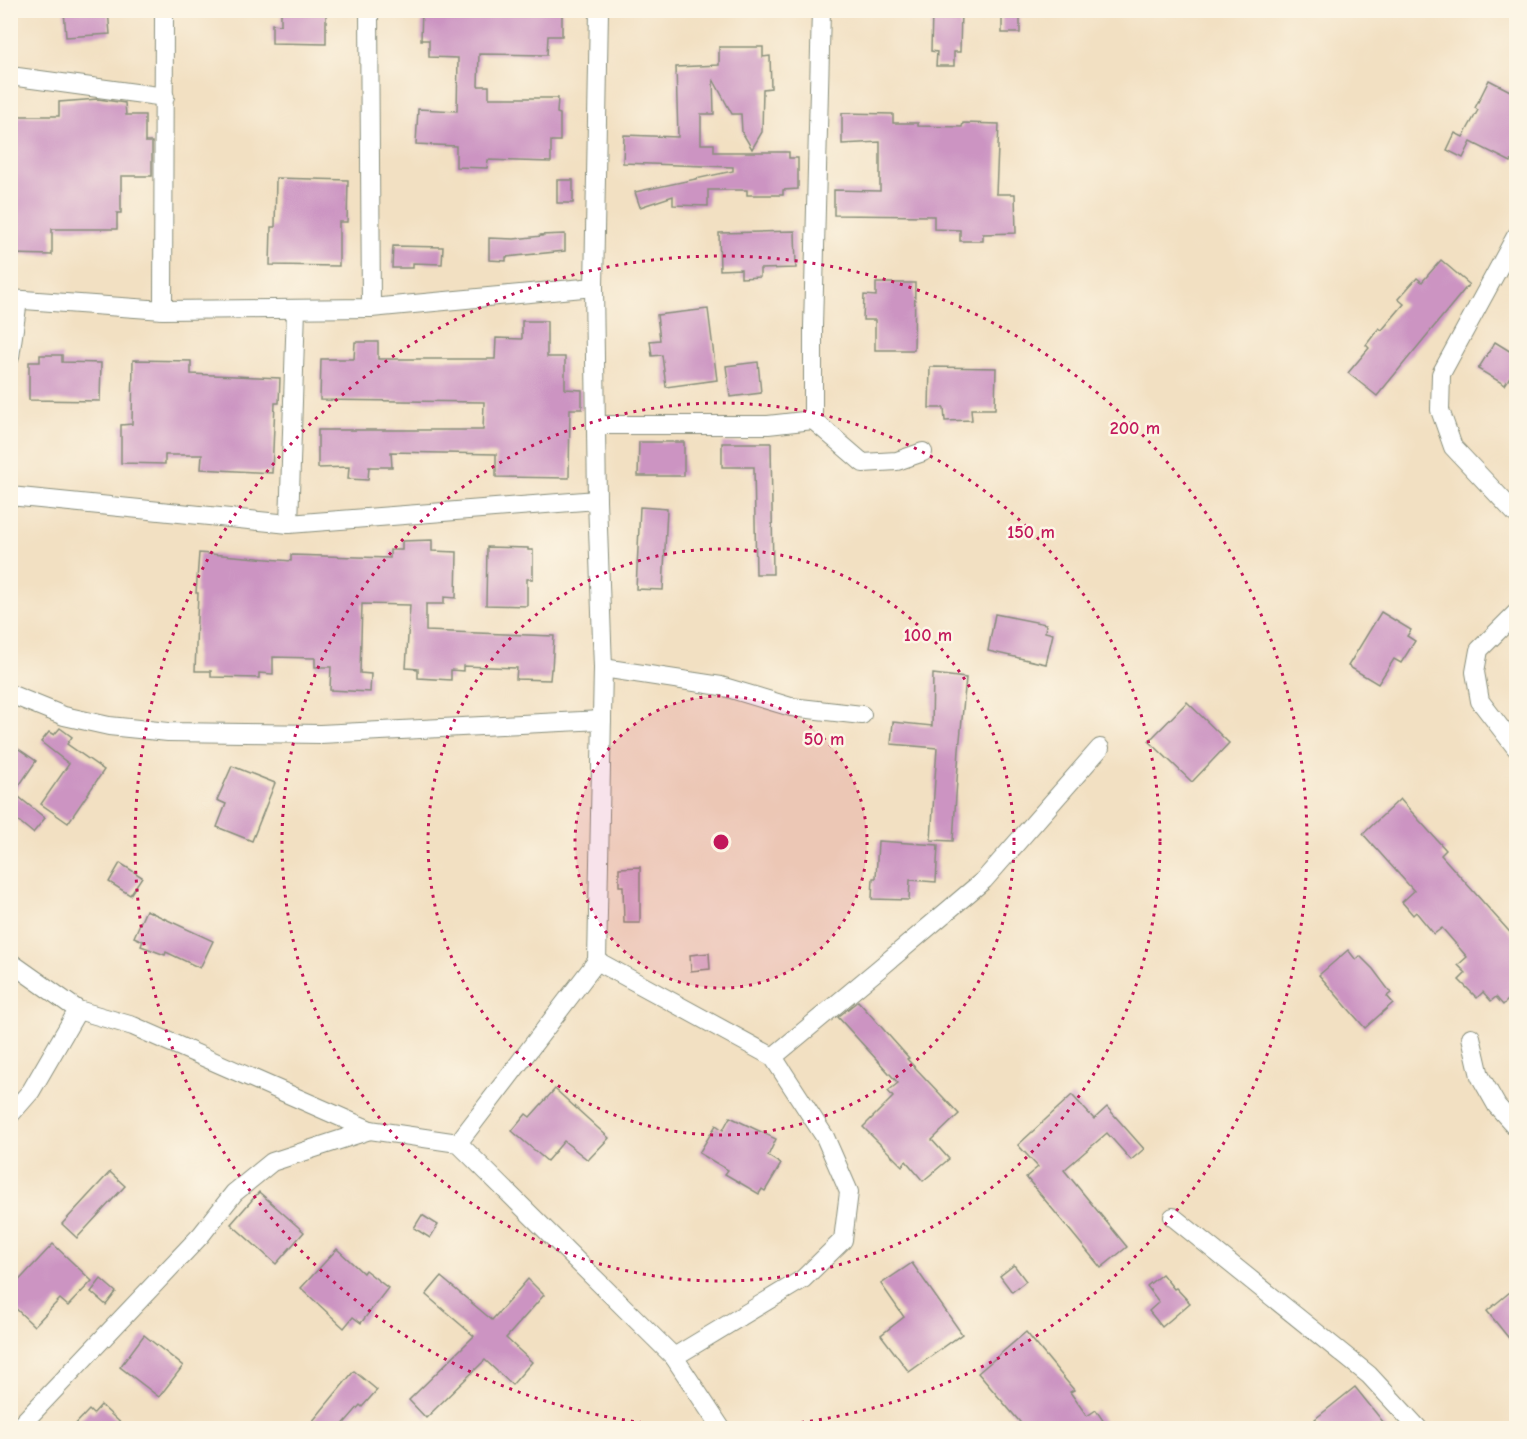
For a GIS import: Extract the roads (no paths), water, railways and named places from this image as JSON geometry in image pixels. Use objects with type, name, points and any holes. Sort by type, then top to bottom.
[{"type":"street","points":[[163,310],[164,10]]},
{"type":"street","points":[[369,10],[371,308]]},
{"type":"street","points":[[458,1143],[597,961],[603,668],[597,500],[594,287],[599,10]]},
{"type":"street","points":[[813,420],[813,327],[821,10]]},
{"type":"street","points":[[10,76],[165,97]]},
{"type":"street","points":[[1516,236],[1441,374],[1440,410],[1453,447],[1516,514]]},
{"type":"street","points":[[10,357],[14,300],[163,310],[371,308],[594,287]]},
{"type":"street","points":[[288,524],[296,309]]},
{"type":"street","points":[[596,424],[768,425],[813,420],[863,463],[897,461],[923,452]]},
{"type":"street","points":[[10,496],[288,524],[597,500]]},
{"type":"street","points":[[1516,613],[1479,650],[1475,672],[1480,701],[1516,748]]},
{"type":"street","points":[[603,668],[721,686],[791,707],[862,715]]},
{"type":"street","points":[[10,694],[64,716],[109,726],[168,732],[320,734],[602,720]]},
{"type":"street","points":[[773,1057],[984,880],[1100,748]]},
{"type":"street","points":[[597,961],[773,1057],[825,1137],[849,1192],[843,1240],[803,1279],[674,1357]]},
{"type":"street","points":[[10,962],[78,1010],[133,1026],[370,1130],[458,1143],[674,1357],[721,1428]]},
{"type":"street","points":[[10,1115],[31,1091],[78,1010]]},
{"type":"street","points":[[1471,1037],[1480,1076],[1497,1106],[1516,1127]]},
{"type":"street","points":[[18,1428],[201,1235],[234,1192],[272,1162],[370,1130]]},
{"type":"street","points":[[1173,1217],[1369,1375],[1418,1428]]}]
